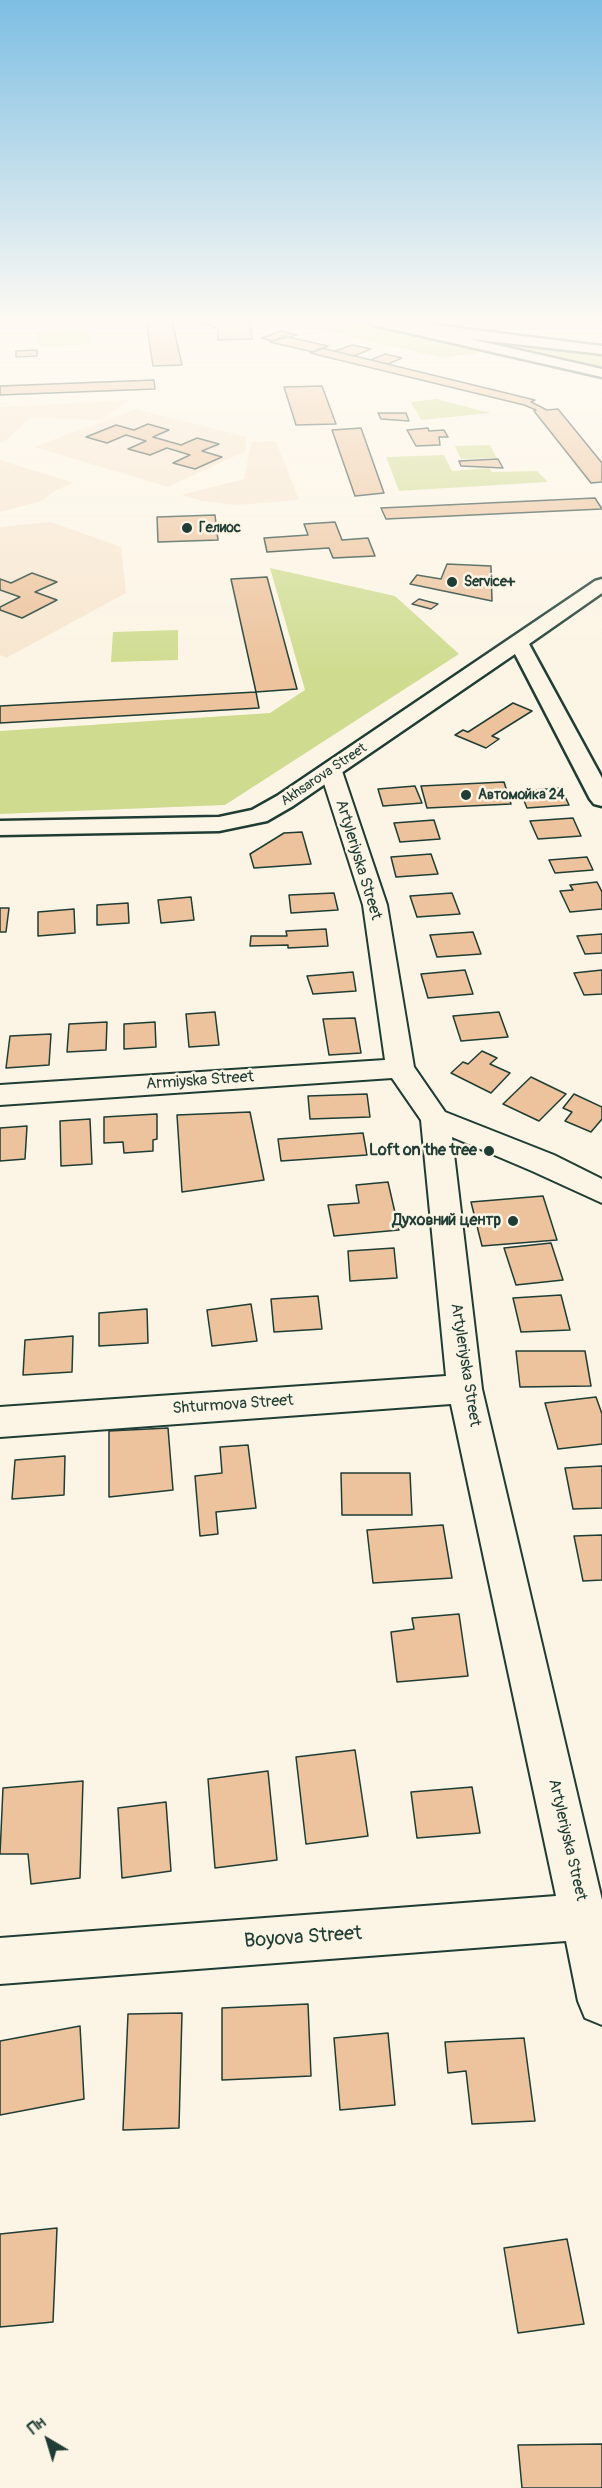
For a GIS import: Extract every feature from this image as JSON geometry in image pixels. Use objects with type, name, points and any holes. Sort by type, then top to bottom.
[{"type":"street","name":"Akhsarova Street","points":[[0,828],[219,824],[259,816],[331,771],[602,585]]},
{"type":"street","points":[[518,641],[602,799]]},
{"type":"street","name":"Artyleriyska Street","points":[[331,771],[375,905],[400,1068],[435,1119],[465,1389],[593,1924],[602,2001]]},
{"type":"street","name":"Armiyska Street","points":[[0,1095],[400,1068]]},
{"type":"street","points":[[435,1119],[543,1163],[602,1192]]},
{"type":"street","name":"Shturmova Street","points":[[0,1422],[465,1389]]},
{"type":"street","name":"Boyova Street","points":[[0,1961],[593,1924]]},
{"type":"shaded area","points":[[0,437],[9,437],[3,443],[0,442]]},
{"type":"shaded area","points":[[60,437],[247,437],[246,451],[168,487],[34,447]]},
{"type":"shaded area","points":[[276,441],[299,500],[236,505],[202,501],[181,495],[244,479],[251,442]]},
{"type":"shaded area","points":[[0,460],[74,483],[56,490],[42,501],[0,512]]},
{"type":"shaded area","points":[[51,522],[121,547],[126,593],[6,658],[0,655],[0,527]]},
{"type":"green space","points":[[490,445],[497,458],[461,459],[455,446]]},
{"type":"green space","points":[[444,455],[452,471],[489,468],[492,472],[537,471],[548,482],[399,491],[386,457]]},
{"type":"green space","points":[[270,568],[395,596],[459,654],[225,805],[0,814],[0,731],[270,713],[305,690]]},
{"type":"green space","points":[[178,630],[178,660],[111,662],[113,632]]},
{"type":"building","points":[[86,437],[121,437],[107,443]]},
{"type":"building","points":[[133,437],[153,437],[181,445],[197,438],[219,444],[202,451],[222,457],[195,469],[173,463],[190,455],[167,448],[150,455],[128,449],[146,441]]},
{"type":"building","points":[[334,437],[364,437],[384,493],[355,496]]},
{"type":"building","points":[[411,437],[439,437],[440,445],[416,446]]},
{"type":"building","points":[[555,437],[581,437],[602,463],[602,482],[591,483]]},
{"type":"building","points":[[498,459],[503,468],[461,466],[459,461]]},
{"type":"building","points":[[595,498],[602,509],[386,519],[381,508]]},
{"type":"building","name":"Гелиос","points":[[215,515],[218,540],[158,542],[157,517]]},
{"type":"building","points":[[335,522],[342,540],[368,538],[375,556],[333,558],[329,548],[267,552],[264,538],[308,535],[304,524]]},
{"type":"building","name":"Service+","points":[[447,564],[491,566],[492,601],[410,584],[417,575],[441,579]]},
{"type":"building","points":[[32,573],[57,582],[35,592],[57,600],[22,618],[0,610],[0,607],[20,597],[0,590],[0,579],[11,583]]},
{"type":"building","points":[[267,577],[297,689],[256,692],[231,579]]},
{"type":"building","points":[[419,599],[438,604],[431,609],[412,604]]},
{"type":"building","points":[[256,692],[259,708],[0,723],[0,706]]},
{"type":"building","points":[[513,703],[532,711],[492,736],[499,739],[486,748],[455,735],[463,730],[468,732]]},
{"type":"building","name":"Автомойка 24","points":[[504,782],[511,804],[427,808],[421,786]]},
{"type":"building","points":[[415,786],[422,803],[383,806],[378,789]]},
{"type":"building","points":[[561,788],[569,805],[527,808],[520,791]]},
{"type":"building","points":[[573,818],[581,836],[538,839],[530,821]]},
{"type":"building","points":[[434,820],[440,839],[400,842],[394,823]]},
{"type":"building","points":[[302,832],[311,864],[254,868],[250,854],[284,833]]},
{"type":"building","points":[[431,854],[438,874],[396,877],[391,857]]},
{"type":"building","points":[[587,857],[593,870],[555,873],[549,860]]},
{"type":"building","points":[[597,882],[602,892],[602,909],[570,912],[560,891],[573,890],[570,885]]},
{"type":"building","points":[[334,893],[338,910],[291,913],[289,895]]},
{"type":"building","points":[[452,893],[460,914],[417,917],[410,896]]},
{"type":"building","points":[[191,897],[194,920],[161,923],[158,900]]},
{"type":"building","points":[[128,903],[129,923],[97,925],[97,905]]},
{"type":"building","points":[[0,908],[9,908],[6,932],[0,932]]},
{"type":"building","points":[[74,909],[75,933],[38,936],[38,912]]},
{"type":"building","points":[[326,929],[328,946],[288,948],[288,945],[250,946],[251,936],[287,936],[286,931]]},
{"type":"building","points":[[473,932],[481,954],[437,957],[430,935]]},
{"type":"building","points":[[602,934],[602,953],[585,954],[577,936]]},
{"type":"building","points":[[465,970],[473,994],[428,998],[421,974]]},
{"type":"building","points":[[602,970],[602,994],[584,995],[574,973]]},
{"type":"building","points":[[353,972],[356,991],[313,994],[307,976]]},
{"type":"building","points":[[215,1012],[219,1045],[189,1047],[186,1014]]},
{"type":"building","points":[[499,1012],[508,1037],[461,1041],[453,1016]]},
{"type":"building","points":[[355,1018],[361,1053],[329,1055],[323,1019]]},
{"type":"building","points":[[107,1022],[106,1050],[67,1052],[69,1024]]},
{"type":"building","points":[[155,1022],[156,1047],[124,1049],[124,1024]]},
{"type":"building","points":[[51,1034],[49,1065],[6,1068],[10,1036]]},
{"type":"building","points":[[482,1051],[497,1058],[490,1064],[510,1073],[491,1093],[451,1073],[463,1062],[468,1064]]},
{"type":"building","points":[[531,1077],[566,1094],[539,1121],[503,1104]]},
{"type":"building","points":[[367,1094],[370,1117],[310,1119],[308,1096]]},
{"type":"building","points":[[574,1094],[602,1107],[602,1119],[591,1132],[565,1121],[572,1112],[563,1108]]},
{"type":"building","points":[[250,1112],[264,1180],[182,1192],[177,1115]]},
{"type":"building","points":[[157,1114],[157,1139],[153,1140],[153,1151],[124,1153],[123,1142],[104,1143],[104,1117]]},
{"type":"building","points":[[90,1119],[92,1164],[61,1166],[60,1121]]},
{"type":"building","points":[[27,1126],[25,1159],[0,1161],[0,1128]]},
{"type":"building","points":[[363,1133],[367,1155],[281,1161],[278,1139]]},
{"type":"building","points":[[388,1182],[399,1230],[334,1236],[328,1205],[359,1203],[356,1185]]},
{"type":"building","name":"Духовний центр","points":[[543,1196],[557,1240],[482,1246],[471,1202]]},
{"type":"building","points":[[551,1243],[563,1280],[516,1285],[504,1248]]},
{"type":"building","points":[[394,1248],[397,1278],[350,1281],[348,1251]]},
{"type":"building","points":[[561,1295],[570,1330],[521,1332],[513,1298]]},
{"type":"building","points":[[318,1296],[322,1329],[274,1332],[271,1299]]},
{"type":"building","points":[[251,1304],[257,1341],[212,1346],[207,1310]]},
{"type":"building","points":[[147,1309],[148,1343],[99,1346],[99,1313]]},
{"type":"building","points":[[73,1336],[72,1372],[23,1375],[25,1340]]},
{"type":"building","points":[[516,1351],[585,1351],[591,1386],[520,1387]]},
{"type":"building","points":[[596,1397],[602,1414],[602,1444],[558,1449],[545,1403]]},
{"type":"building","points":[[168,1428],[173,1490],[109,1497],[109,1431]]},
{"type":"building","points":[[248,1445],[256,1508],[216,1512],[218,1534],[200,1536],[195,1476],[222,1473],[220,1447]]},
{"type":"building","points":[[65,1456],[64,1495],[12,1499],[15,1460]]},
{"type":"building","points":[[602,1466],[602,1508],[573,1509],[565,1468]]},
{"type":"building","points":[[341,1473],[410,1473],[412,1515],[342,1515]]},
{"type":"building","points":[[443,1525],[452,1578],[373,1583],[367,1530]]},
{"type":"building","points":[[602,1535],[602,1580],[583,1581],[574,1536]]},
{"type":"building","points":[[459,1614],[468,1676],[397,1682],[391,1632],[414,1629],[412,1618]]},
{"type":"building","points":[[355,1750],[368,1836],[306,1844],[296,1757]]},
{"type":"building","points":[[268,1771],[277,1860],[215,1868],[208,1779]]},
{"type":"building","points":[[83,1781],[80,1878],[31,1884],[28,1854],[0,1854],[3,1788]]},
{"type":"building","points":[[472,1787],[480,1833],[417,1838],[411,1792]]},
{"type":"building","points":[[166,1802],[171,1871],[122,1878],[118,1808]]},
{"type":"building","points":[[308,2004],[311,2076],[222,2080],[222,2008]]},
{"type":"building","points":[[182,2013],[179,2128],[123,2130],[128,2014]]},
{"type":"building","points":[[80,2026],[84,2099],[0,2115],[0,2041]]},
{"type":"building","points":[[388,2033],[395,2105],[340,2110],[334,2038]]},
{"type":"building","points":[[524,2038],[535,2121],[472,2124],[466,2071],[448,2073],[445,2042]]},
{"type":"building","points":[[57,2228],[53,2322],[0,2327],[0,2234]]},
{"type":"building","points":[[567,2239],[584,2324],[518,2333],[504,2248]]},
{"type":"building","points":[[602,2444],[602,2488],[522,2488],[518,2445]]},
{"type":"place","name":"Гелиос","points":[[187,528]]},
{"type":"place","name":"Service+","points":[[452,582]]},
{"type":"place","name":"Автомойка 24","points":[[466,795]]},
{"type":"place","name":"Loft on the tree","points":[[489,1151]]},
{"type":"place","name":"Духовний центр","points":[[513,1221]]}]
